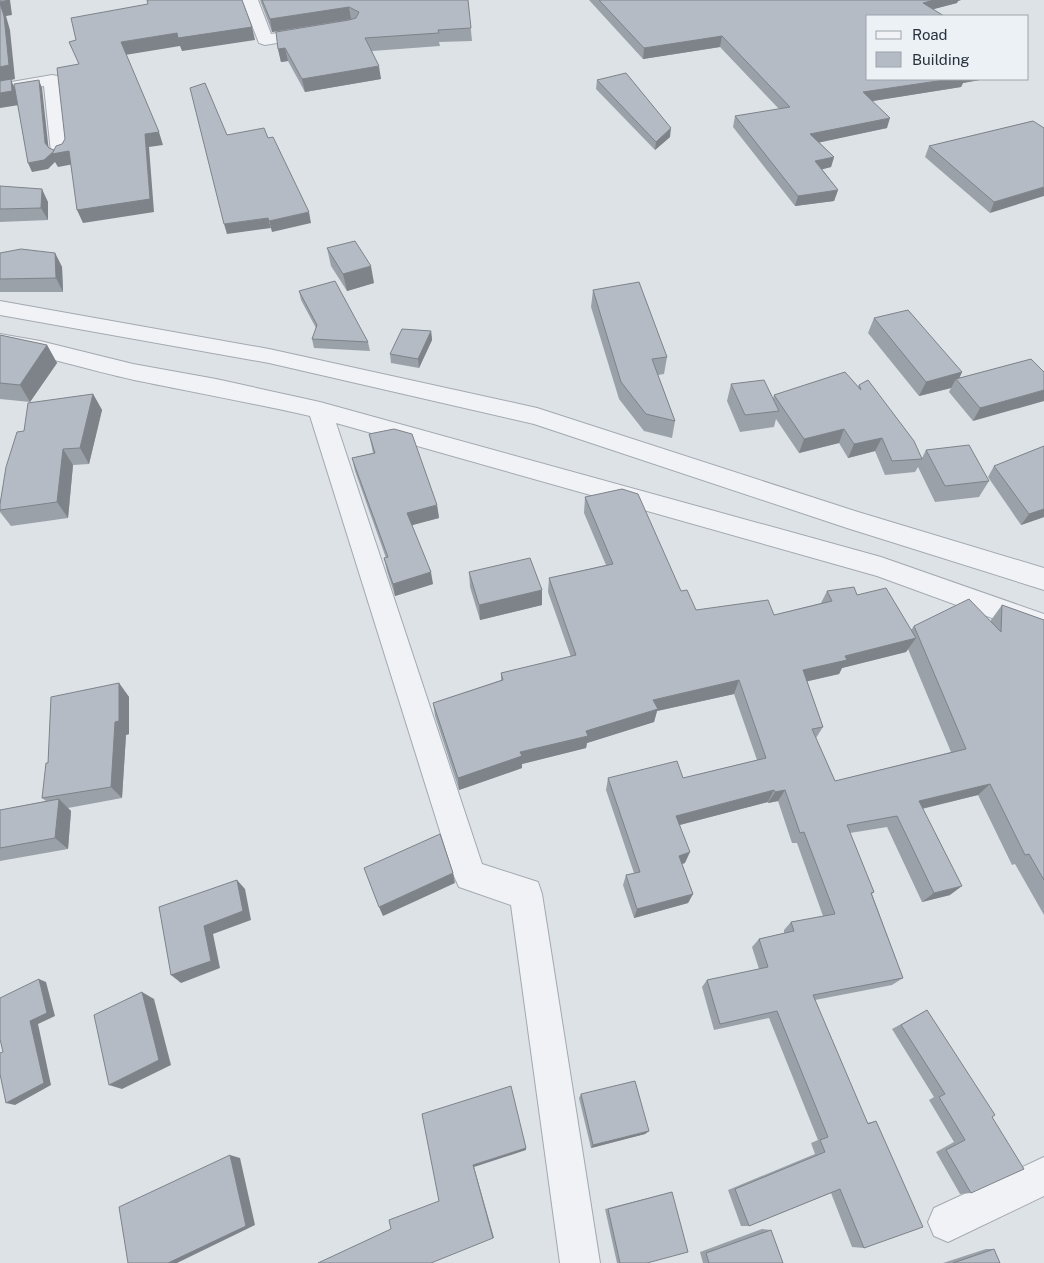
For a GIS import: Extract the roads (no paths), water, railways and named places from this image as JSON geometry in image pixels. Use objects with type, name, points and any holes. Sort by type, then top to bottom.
[{"type":"street","points":[[250,0],[265,40],[327,30]]},
{"type":"street","points":[[0,89],[52,80],[60,152]]},
{"type":"street","points":[[0,308],[269,356],[537,416],[856,522],[1044,579]]},
{"type":"street","points":[[0,341],[40,348],[133,372],[216,387],[320,410],[881,567],[1044,626]]},
{"type":"street","points":[[320,410],[470,876],[526,894],[580,1263]]},
{"type":"street","points":[[948,1222],[1044,1176]]}]
